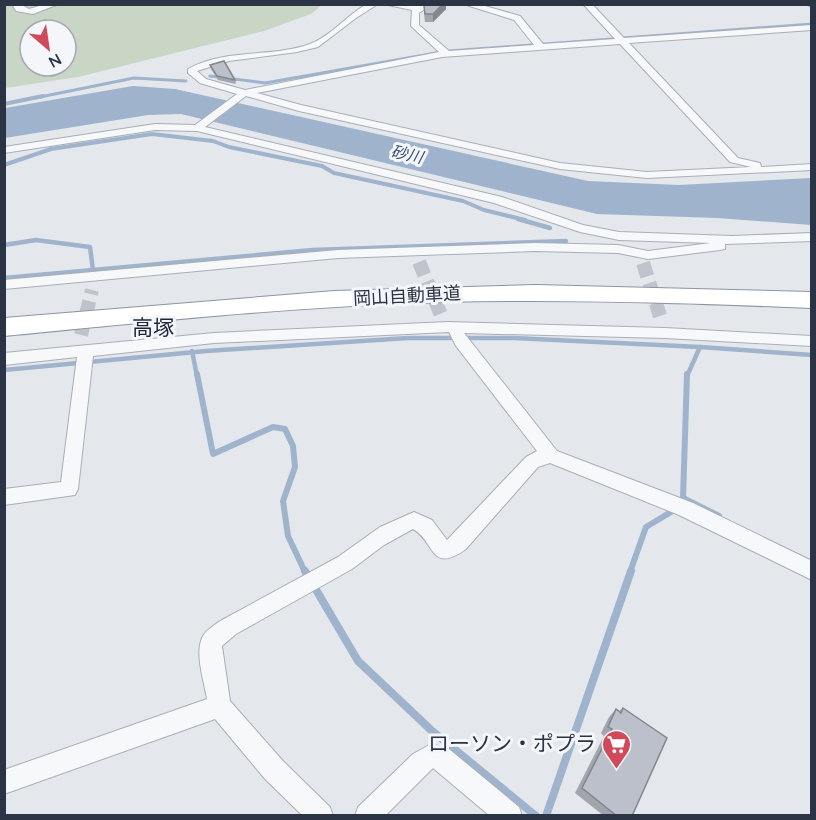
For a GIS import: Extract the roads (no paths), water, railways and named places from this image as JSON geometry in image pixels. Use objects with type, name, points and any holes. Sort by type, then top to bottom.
[{"type":"highway","name":"岡山自動車道","points":[[4,313],[167,298],[440,281],[610,280],[812,286]]},
{"type":"highway","name":"岡山自動車道","points":[[4,327],[331,300],[442,294],[548,293],[812,300]]},
{"type":"street","points":[[16,4],[22,11],[33,12],[55,4]]},
{"type":"street","points":[[374,4],[354,15],[319,44],[299,50],[207,63],[191,71],[203,81],[242,94],[344,119],[588,170],[666,175],[812,167]]},
{"type":"street","points":[[387,4],[418,9]]},
{"type":"street","points":[[428,4],[415,12],[415,26],[447,54]]},
{"type":"street","points":[[467,4],[514,16],[539,45]]},
{"type":"street","points":[[587,4],[734,160],[780,169]]},
{"type":"street","points":[[199,126],[242,94],[447,54],[539,45],[812,27]]},
{"type":"street","points":[[4,150],[156,127],[199,126],[498,200],[580,228],[619,236],[732,240],[812,237]]},
{"type":"street","points":[[549,216],[566,230],[641,259],[722,246],[732,240]]},
{"type":"street","points":[[4,285],[93,284],[317,256],[417,257],[535,247],[618,249]]},
{"type":"street","points":[[660,316],[665,333]]},
{"type":"street","points":[[452,329],[551,456]]},
{"type":"street","points":[[4,359],[214,338],[452,329],[665,333],[812,341]]},
{"type":"street","points":[[4,497],[69,489],[82,352]]},
{"type":"street","points":[[321,816],[274,770],[219,706],[211,653],[212,641],[229,627],[345,563],[403,524],[414,520],[426,526],[439,547],[449,550],[459,543],[532,462],[542,456],[551,456],[679,506],[812,571]]},
{"type":"street","points":[[4,782],[219,706]]},
{"type":"street","points":[[367,816],[421,762],[431,756],[441,757],[510,816]]},
{"type":"water","name":"砂川","points":[[133,86],[175,89],[588,181],[679,185],[811,178],[811,225],[717,218],[597,214],[181,114],[148,115],[5,138],[5,108]]},
{"type":"waterway","points":[[623,38],[812,24]]},
{"type":"waterway","points":[[449,51],[612,39]]},
{"type":"waterway","points":[[210,76],[265,83],[436,53]]},
{"type":"waterway","points":[[35,98],[134,78],[186,81]]},
{"type":"waterway","points":[[4,104],[43,96]]},
{"type":"waterway","points":[[4,165],[51,149],[152,134],[213,141],[229,147],[322,166],[334,173],[463,201],[484,210],[525,220]]},
{"type":"waterway","points":[[518,219],[550,228]]},
{"type":"waterway","points":[[4,245],[36,240],[90,247],[93,270]]},
{"type":"waterway","points":[[93,270],[313,250],[566,241]]},
{"type":"waterway","points":[[4,278],[93,270]]},
{"type":"waterway","points":[[192,352],[408,338],[514,338],[700,347]]},
{"type":"waterway","points":[[687,376],[700,347]]},
{"type":"waterway","points":[[700,347],[812,355]]},
{"type":"waterway","points":[[4,370],[192,352]]},
{"type":"waterway","points":[[192,352],[197,376]]},
{"type":"waterway","points":[[197,374],[213,454],[273,427],[285,429],[293,446],[295,467],[283,501],[288,536],[305,572]]},
{"type":"waterway","points":[[687,374],[683,498],[719,516]]},
{"type":"waterway","points":[[630,572],[646,527],[676,509]]},
{"type":"waterway","points":[[305,571],[358,661],[431,730],[536,816]]},
{"type":"waterway","points":[[546,816],[631,571]]},
{"type":"tunnel","points":[[419,262],[441,315]]},
{"type":"tunnel","points":[[643,263],[660,316]]},
{"type":"tunnel","points":[[81,335],[92,290]]},
{"type":"place","name":"ローソン・ポプラ","points":[[617,770]]},
{"type":"district","name":"高塚","points":[[153,328]]}]
